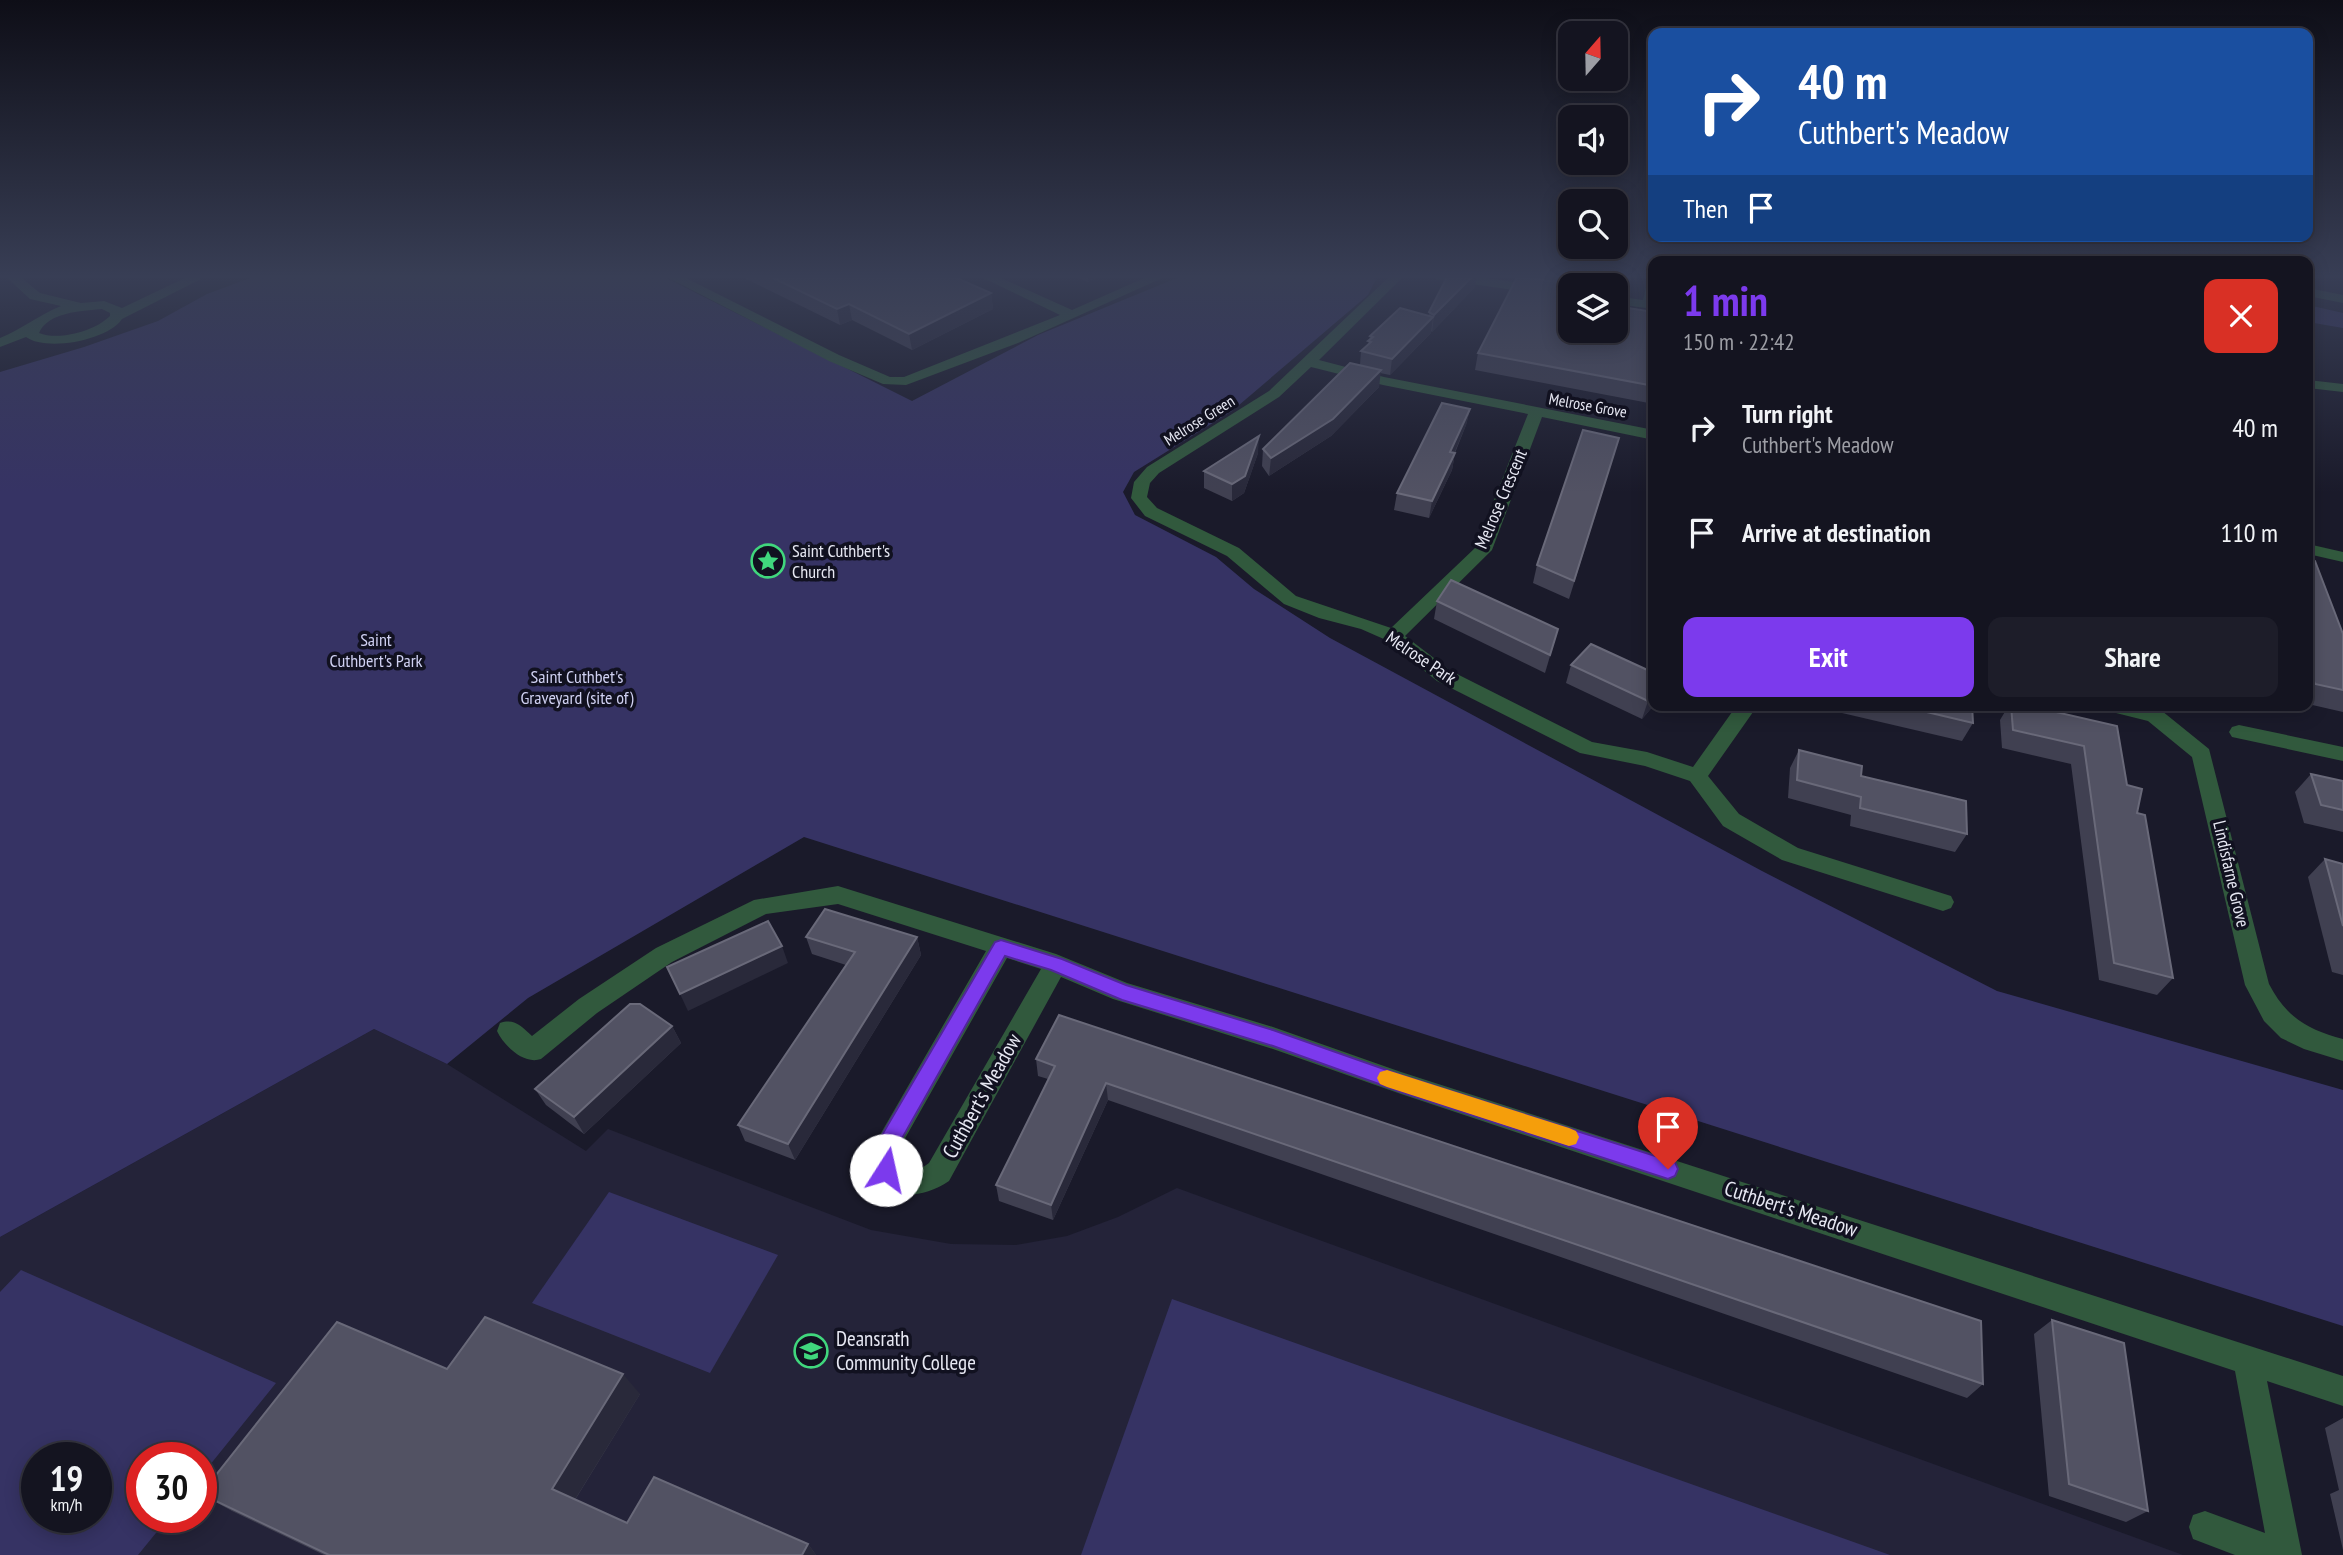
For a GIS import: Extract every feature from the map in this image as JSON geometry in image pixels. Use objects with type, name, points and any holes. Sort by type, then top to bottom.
[{"type":"street","points":[[0,353],[20,348]]},
{"type":"street","points":[[813,348],[888,381],[906,381],[926,375],[991,348]]},
{"type":"street","name":"Melrose Green","points":[[1142,482],[1153,470],[1274,394],[1326,348]]},
{"type":"street","name":"Melrose Grove","points":[[1311,362],[1383,381],[1648,434]]},
{"type":"street","points":[[2313,385],[2343,388]]},
{"type":"street","name":"Melrose Crescent","points":[[1393,636],[1483,550],[1536,413]]},
{"type":"street","name":"Melrose Park","points":[[1142,482],[1139,498],[1152,512],[1233,552],[1290,600],[1326,614],[1368,625],[1393,636],[1444,676],[1587,748],[1647,759],[1697,776]]},
{"type":"street","points":[[2313,550],[2343,557]]},
{"type":"street","points":[[1744,711],[1697,776],[1731,820],[1790,854],[1943,902]]},
{"type":"street","name":"Lindisfarne Grove","points":[[2135,711],[2155,716],[2202,754],[2257,985],[2269,1012],[2297,1037],[2343,1050]]},
{"type":"street","points":[[2239,732],[2343,754]]},
{"type":"street","name":"Cuthbert's Meadow","points":[[509,1031],[532,1051],[588,1006],[664,955],[762,906],[838,895],[1056,964],[1122,992],[1273,1038],[1401,1083],[2343,1391]]},
{"type":"street","name":"Cuthbert's Meadow","points":[[1001,947],[886,1147],[886,1170],[897,1181],[914,1184],[939,1172],[1056,964]]},
{"type":"street","points":[[2248,1359],[2286,1555]]},
{"type":"street","points":[[2205,1527],[2278,1555]]},
{"type":"shaded area","name":"Deansrath Community College","points":[[374,1029],[447,1064],[586,1151],[608,1129],[871,1230],[951,1244],[1016,1245],[1067,1236],[1118,1217],[1177,1188],[2183,1555],[0,1555],[0,1237]]},
{"type":"green space","name":"Saint Cuthbert's Park","points":[[82,348],[805,348],[912,401],[1014,348],[1306,348],[1232,411],[1134,472],[1123,492],[1135,515],[1216,557],[1254,589],[1330,638],[1762,871],[1997,991],[2343,1090],[2343,1326],[804,837],[528,998],[447,1064],[374,1029],[0,1237],[0,372]]},
{"type":"green space","points":[[609,1192],[778,1255],[710,1373],[532,1303]]},
{"type":"green space","points":[[21,1270],[276,1383],[217,1456],[217,1442],[126,1442],[126,1533],[156,1533],[138,1555],[0,1555],[0,1292]]},
{"type":"green space","points":[[1172,1299],[1890,1555],[1081,1555]]},
{"type":"building","points":[[1365,348],[1403,348],[1392,359],[1361,351]]},
{"type":"building","points":[[1481,348],[1648,348],[1648,385],[1478,353]]},
{"type":"building","points":[[1350,363],[1381,370],[1333,419],[1271,458],[1263,449]]},
{"type":"building","points":[[1442,403],[1470,409],[1450,452],[1455,453],[1432,501],[1397,493]]},
{"type":"building","points":[[1583,430],[1619,438],[1574,581],[1537,565]]},
{"type":"building","points":[[1259,436],[1245,476],[1232,484],[1204,471]]},
{"type":"building","points":[[2313,560],[2343,634],[2343,690],[2315,684]]},
{"type":"building","points":[[1451,580],[1558,629],[1550,655],[1437,601]]},
{"type":"building","points":[[1591,644],[1648,670],[1648,701],[1571,665]]},
{"type":"building","points":[[1922,711],[1972,711],[1973,723]]},
{"type":"building","points":[[2011,711],[2051,711],[2117,726],[2127,785],[2142,789],[2137,813],[2145,815],[2173,978],[2114,963],[2084,746],[2013,730]]},
{"type":"building","points":[[1799,750],[1862,766],[1861,776],[1966,801],[1967,834],[1860,808],[1861,797],[1797,780]]},
{"type":"building","points":[[2311,774],[2343,781],[2343,810],[2321,805]]},
{"type":"building","points":[[2325,859],[2343,864],[2343,926]]},
{"type":"building","points":[[825,909],[917,937],[788,1144],[738,1125],[855,952],[806,937]]},
{"type":"building","points":[[768,921],[782,946],[680,994],[667,967]]},
{"type":"building","points":[[630,1004],[640,1004],[672,1026],[574,1117],[535,1089]]},
{"type":"building","points":[[1059,1015],[1981,1321],[1983,1384],[1106,1083],[1051,1205],[996,1185],[1055,1066],[1036,1059]]},
{"type":"building","points":[[485,1317],[623,1374],[552,1489],[627,1523],[654,1477],[808,1544],[802,1555],[329,1555],[217,1502],[217,1474],[337,1322],[447,1369]]},
{"type":"building","points":[[2052,1320],[2124,1343],[2148,1511],[2069,1484]]},
{"type":"slow traffic","points":[[1387,1078],[1569,1137]]},
{"type":"place","name":"Saint Cuthbert's Church","points":[[768,561]]},
{"type":"place","name":"Deansrath Community College","points":[[811,1351]]},
{"type":"route","points":[[886,1170],[886,1147],[1001,947],[1056,964],[1122,992],[1273,1038],[1401,1083],[1668,1169]]},
{"type":"park label","name":"Saint Cuthbet's Graveyard (site of)","points":[[577,687]]}]
